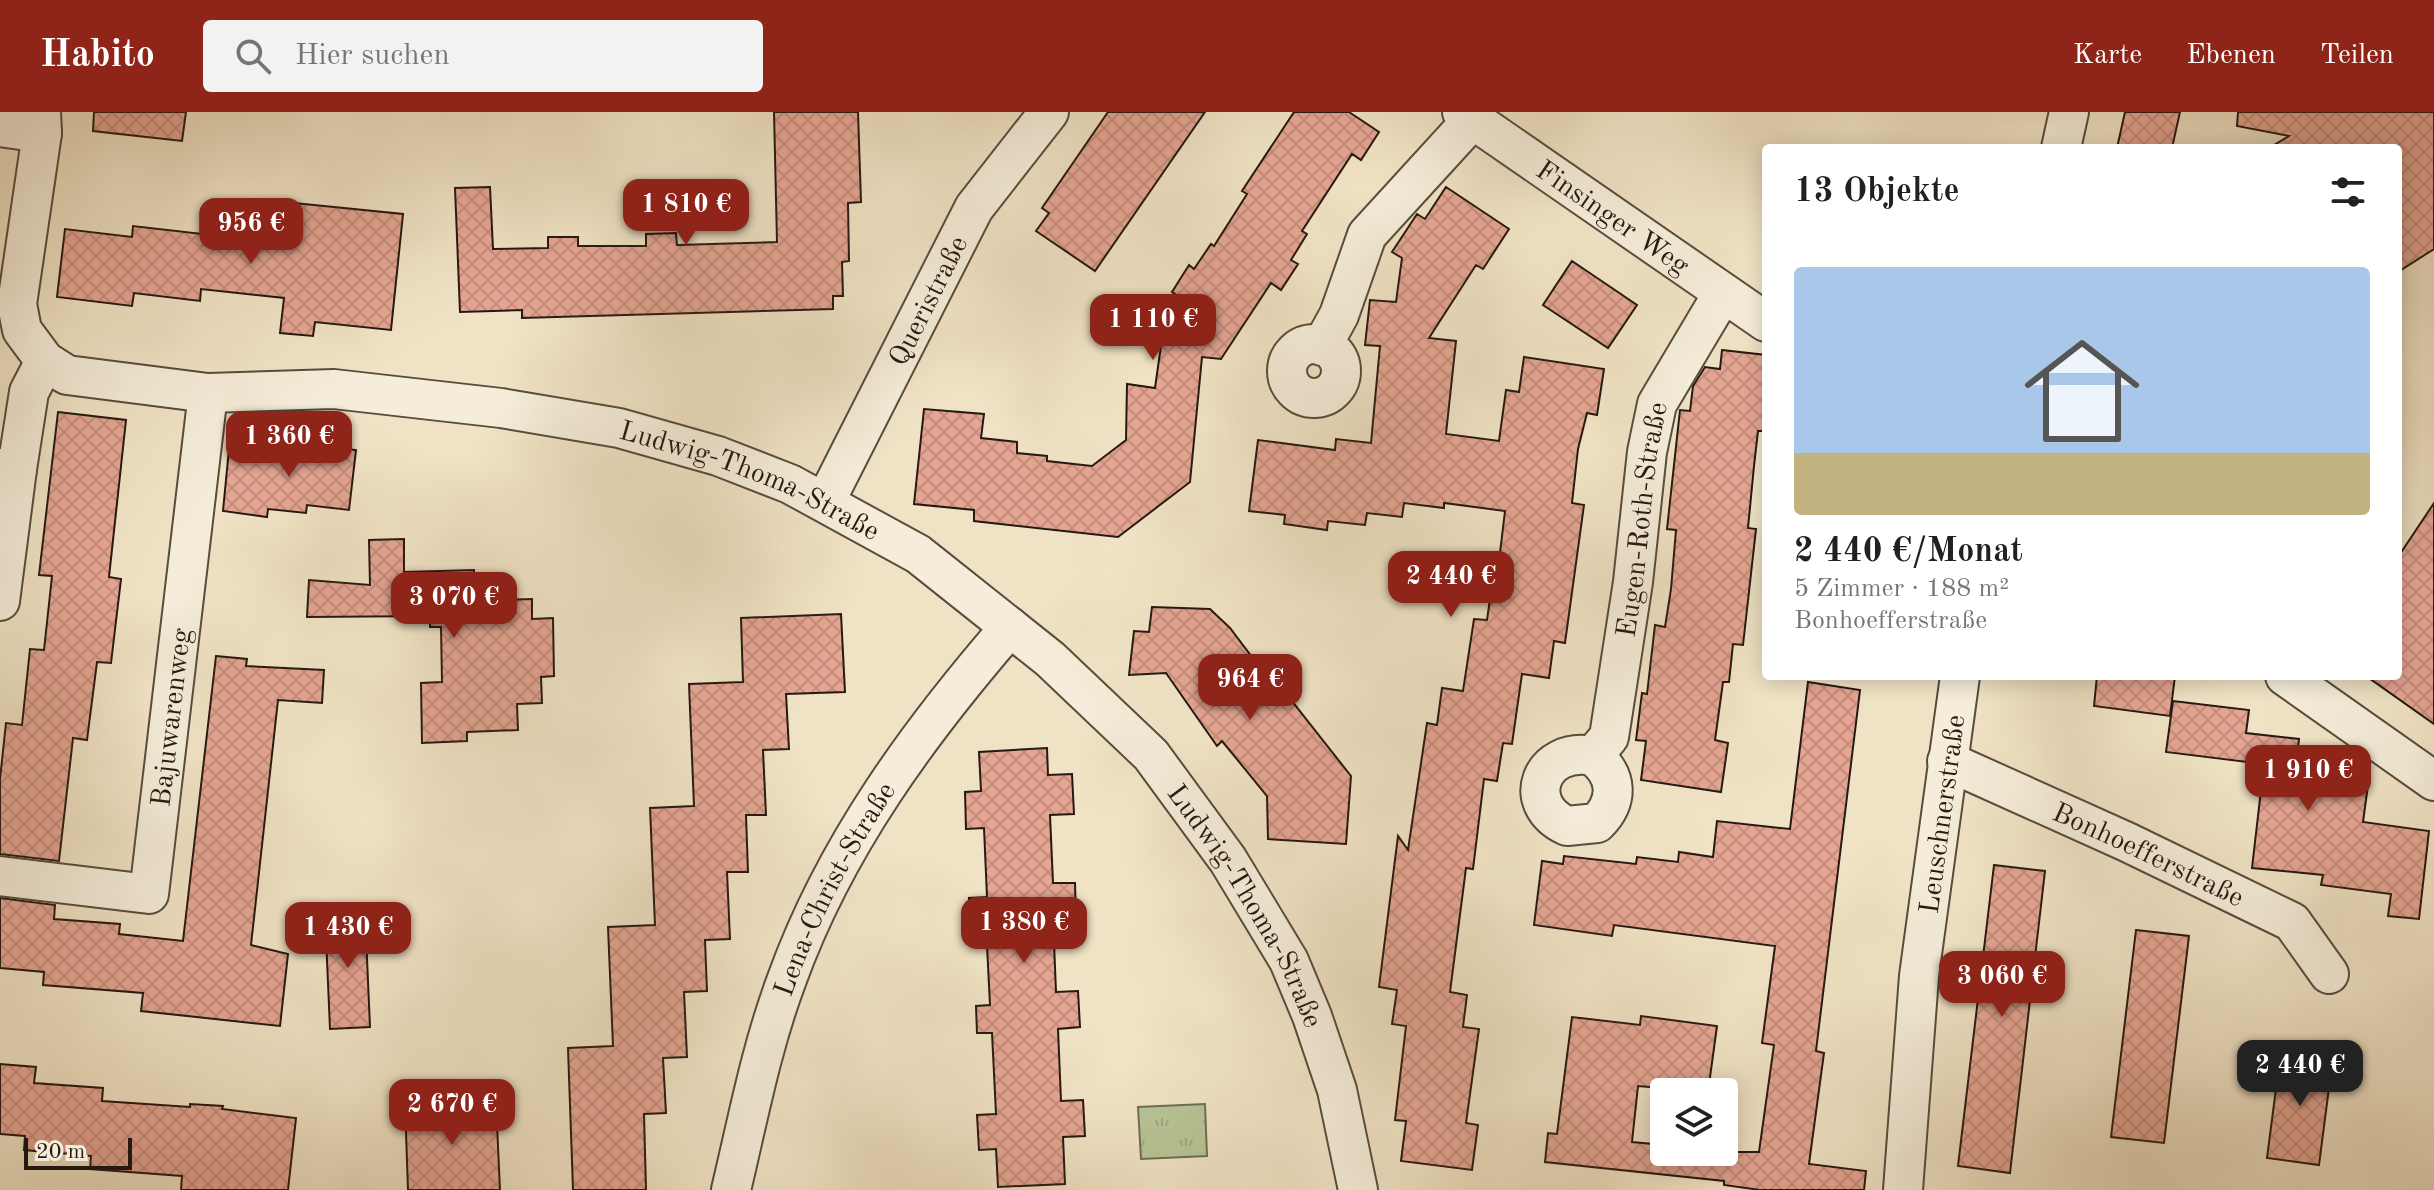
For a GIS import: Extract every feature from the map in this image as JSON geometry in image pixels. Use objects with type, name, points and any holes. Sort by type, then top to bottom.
[{"type":"street","name":"Queristraße","points":[[825,502],[974,208],[1049,112]]},
{"type":"street","points":[[2062,144],[2069,112]]},
{"type":"street","points":[[1322,346],[1339,315],[1367,235],[1468,116]]},
{"type":"street","name":"Finsinger Weg","points":[[1468,116],[1762,319]]},
{"type":"street","points":[[0,127],[42,122],[17,304],[22,330],[45,361],[29,392],[8,469],[0,601]]},
{"type":"street","name":"Eugen-Roth-Straße","points":[[1593,756],[1609,737],[1633,582],[1647,452],[1657,404],[1723,293]]},
{"type":"street","name":"Ludwig-Thoma-Straße","points":[[45,361],[67,375],[208,393],[334,389],[501,408],[619,428],[718,456],[790,484],[918,554],[1010,627],[1151,755],[1228,860],[1289,961],[1312,1016],[1337,1090],[1358,1190]]},
{"type":"street","name":"Bajuwarenweg","points":[[0,876],[149,894],[208,393]]},
{"type":"street","name":"Lena-Christ-Straße","points":[[731,1190],[757,1070],[783,990],[841,858],[903,761],[949,698],[1010,627]]},
{"type":"street","name":"Leuschnerstraße","points":[[1903,1190],[1919,976],[1959,680]]},
{"type":"street","points":[[2291,680],[2434,781]]},
{"type":"street","name":"Bonhoefferstraße","points":[[1947,761],[2127,842],[2292,922],[2329,974]]},
{"type":"green space","points":[[1205,1104],[1207,1156],[1141,1159],[1138,1107]]},
{"type":"building","points":[[94,112],[186,112],[182,141],[93,131]]},
{"type":"building","points":[[774,112],[858,112],[861,202],[848,203],[849,261],[842,262],[843,296],[833,296],[833,309],[522,318],[522,310],[460,312],[455,188],[490,187],[493,249],[548,248],[548,237],[578,237],[578,246],[646,246],[646,234],[676,233],[677,245],[777,242]]},
{"type":"building","points":[[1108,112],[1205,112],[1095,271],[1036,231],[1049,213],[1042,208]]},
{"type":"building","points":[[1294,112],[1349,112],[1379,132],[1361,160],[1352,154],[1302,231],[1307,234],[1291,260],[1298,264],[1281,290],[1271,283],[1221,359],[1202,357],[1190,482],[1118,537],[974,521],[974,510],[914,504],[924,409],[984,414],[981,438],[1017,442],[1017,453],[1047,456],[1047,461],[1092,466],[1126,440],[1127,384],[1155,388],[1165,317],[1178,296],[1172,292],[1189,265],[1194,269],[1211,244],[1214,246],[1247,194],[1242,191]]},
{"type":"building","points":[[2125,112],[2180,112],[2173,144],[2118,144]]},
{"type":"building","points":[[2238,112],[2434,112],[2434,249],[2402,269],[2402,144],[2276,144],[2289,136],[2237,126]]},
{"type":"building","points":[[1446,187],[1509,229],[1483,269],[1476,265],[1429,338],[1456,341],[1446,434],[1499,441],[1506,390],[1519,392],[1524,357],[1604,369],[1597,415],[1587,413],[1578,449],[1572,503],[1584,505],[1565,643],[1554,641],[1549,678],[1522,674],[1512,744],[1503,743],[1497,781],[1484,779],[1473,869],[1466,868],[1450,992],[1467,995],[1463,1027],[1479,1029],[1466,1123],[1478,1125],[1472,1170],[1401,1161],[1406,1121],[1395,1120],[1406,1026],[1392,1024],[1397,990],[1379,987],[1398,836],[1408,850],[1427,723],[1437,725],[1442,688],[1463,691],[1474,619],[1487,620],[1492,585],[1496,586],[1505,511],[1444,503],[1444,508],[1404,503],[1402,517],[1367,513],[1365,525],[1328,521],[1327,530],[1284,524],[1285,515],[1249,511],[1258,440],[1335,450],[1336,439],[1371,443],[1380,346],[1365,345],[1370,300],[1396,302],[1402,258],[1392,252],[1417,214],[1425,219]]},
{"type":"building","points":[[294,203],[403,214],[391,330],[315,322],[313,336],[280,333],[284,298],[201,289],[200,301],[134,293],[132,306],[57,297],[65,229],[132,237],[133,226],[202,234],[203,223],[290,234]]},
{"type":"building","points":[[1572,261],[1637,305],[1608,348],[1543,305]]},
{"type":"building","points":[[1722,350],[1762,355],[1762,431],[1758,431],[1748,528],[1756,529],[1743,645],[1733,644],[1729,682],[1723,682],[1715,740],[1728,743],[1721,792],[1641,780],[1646,741],[1636,740],[1642,693],[1647,694],[1655,625],[1665,627],[1671,589],[1676,530],[1667,529],[1680,410],[1690,411],[1693,386],[1705,367],[1720,369]]},
{"type":"building","points":[[58,412],[126,420],[109,577],[121,579],[111,663],[97,662],[87,740],[73,738],[59,861],[0,854],[0,779],[6,723],[22,725],[30,649],[44,650],[52,576],[39,575]]},
{"type":"building","points":[[273,440],[356,450],[349,510],[307,505],[306,513],[268,509],[267,517],[223,511],[229,449],[271,454]]},
{"type":"building","points":[[2434,503],[2434,724],[2372,680],[2402,680],[2402,551]]},
{"type":"building","points":[[404,539],[404,572],[474,570],[474,582],[499,582],[499,600],[532,599],[532,619],[553,618],[554,676],[541,677],[542,703],[517,704],[518,730],[467,732],[467,741],[422,743],[421,683],[442,682],[441,627],[430,627],[430,616],[307,617],[309,580],[370,585],[369,540]]},
{"type":"building","points":[[1152,607],[1210,609],[1230,628],[1276,689],[1280,686],[1351,776],[1346,844],[1268,839],[1267,796],[1222,741],[1217,746],[1166,673],[1129,675],[1134,631],[1149,632]]},
{"type":"building","points":[[841,614],[845,692],[786,694],[789,749],[763,750],[766,815],[746,815],[748,872],[727,872],[730,939],[705,940],[707,991],[684,992],[687,1057],[663,1058],[666,1113],[644,1114],[646,1190],[573,1190],[568,1048],[613,1046],[608,927],[655,925],[650,808],[694,806],[689,684],[743,682],[741,618]]},
{"type":"building","points":[[216,656],[247,659],[246,666],[324,670],[322,703],[278,700],[251,945],[288,954],[280,1026],[141,1011],[143,993],[43,985],[44,972],[0,968],[0,898],[55,905],[54,919],[120,924],[119,934],[183,941]]},
{"type":"building","points":[[2097,680],[2174,680],[2170,716],[2094,706]]},
{"type":"building","points":[[1808,682],[1860,690],[1816,1051],[1824,1053],[1809,1164],[1866,1171],[1864,1190],[1760,1190],[1724,1185],[1724,1181],[1545,1162],[1548,1133],[1557,1134],[1572,1017],[1640,1025],[1641,1016],[1717,1026],[1710,1078],[1650,1078],[1650,1087],[1638,1086],[1632,1142],[1650,1144],[1650,1166],[1738,1166],[1738,1152],[1759,1152],[1774,1045],[1762,1043],[1775,946],[1614,925],[1612,936],[1534,925],[1542,861],[1563,864],[1564,856],[1636,864],[1637,857],[1678,862],[1679,852],[1713,857],[1717,821],[1790,829]]},
{"type":"building","points":[[2173,701],[2249,710],[2246,733],[2299,739],[2295,775],[2368,785],[2363,822],[2429,831],[2419,919],[2388,916],[2391,894],[2321,885],[2323,875],[2252,868],[2264,764],[2166,752]]},
{"type":"building","points":[[1047,748],[1048,775],[1072,774],[1074,814],[1050,815],[1053,883],[1075,883],[1076,917],[1053,918],[1056,992],[1078,991],[1080,1027],[1058,1029],[1061,1101],[1083,1100],[1085,1136],[1063,1137],[1065,1184],[998,1187],[996,1149],[979,1150],[977,1115],[996,1114],[992,1033],[977,1033],[976,1006],[990,1005],[986,926],[970,927],[969,898],[987,897],[984,828],[966,829],[965,792],[981,791],[979,752]]},
{"type":"building","points":[[1994,865],[2045,871],[2010,1173],[1958,1166]]},
{"type":"building","points":[[365,912],[370,1027],[330,1029],[325,914]]},
{"type":"building","points":[[2136,930],[2189,936],[2164,1143],[2111,1137]]},
{"type":"building","points":[[2281,1050],[2333,1057],[2319,1165],[2267,1158]]},
{"type":"building","points":[[0,1064],[36,1067],[34,1083],[103,1088],[102,1101],[223,1106],[222,1109],[296,1118],[288,1190],[181,1190],[182,1176],[90,1169],[91,1156],[24,1150],[25,1136],[0,1134]]},
{"type":"building","points":[[496,1102],[500,1190],[408,1190],[405,1104]]}]
